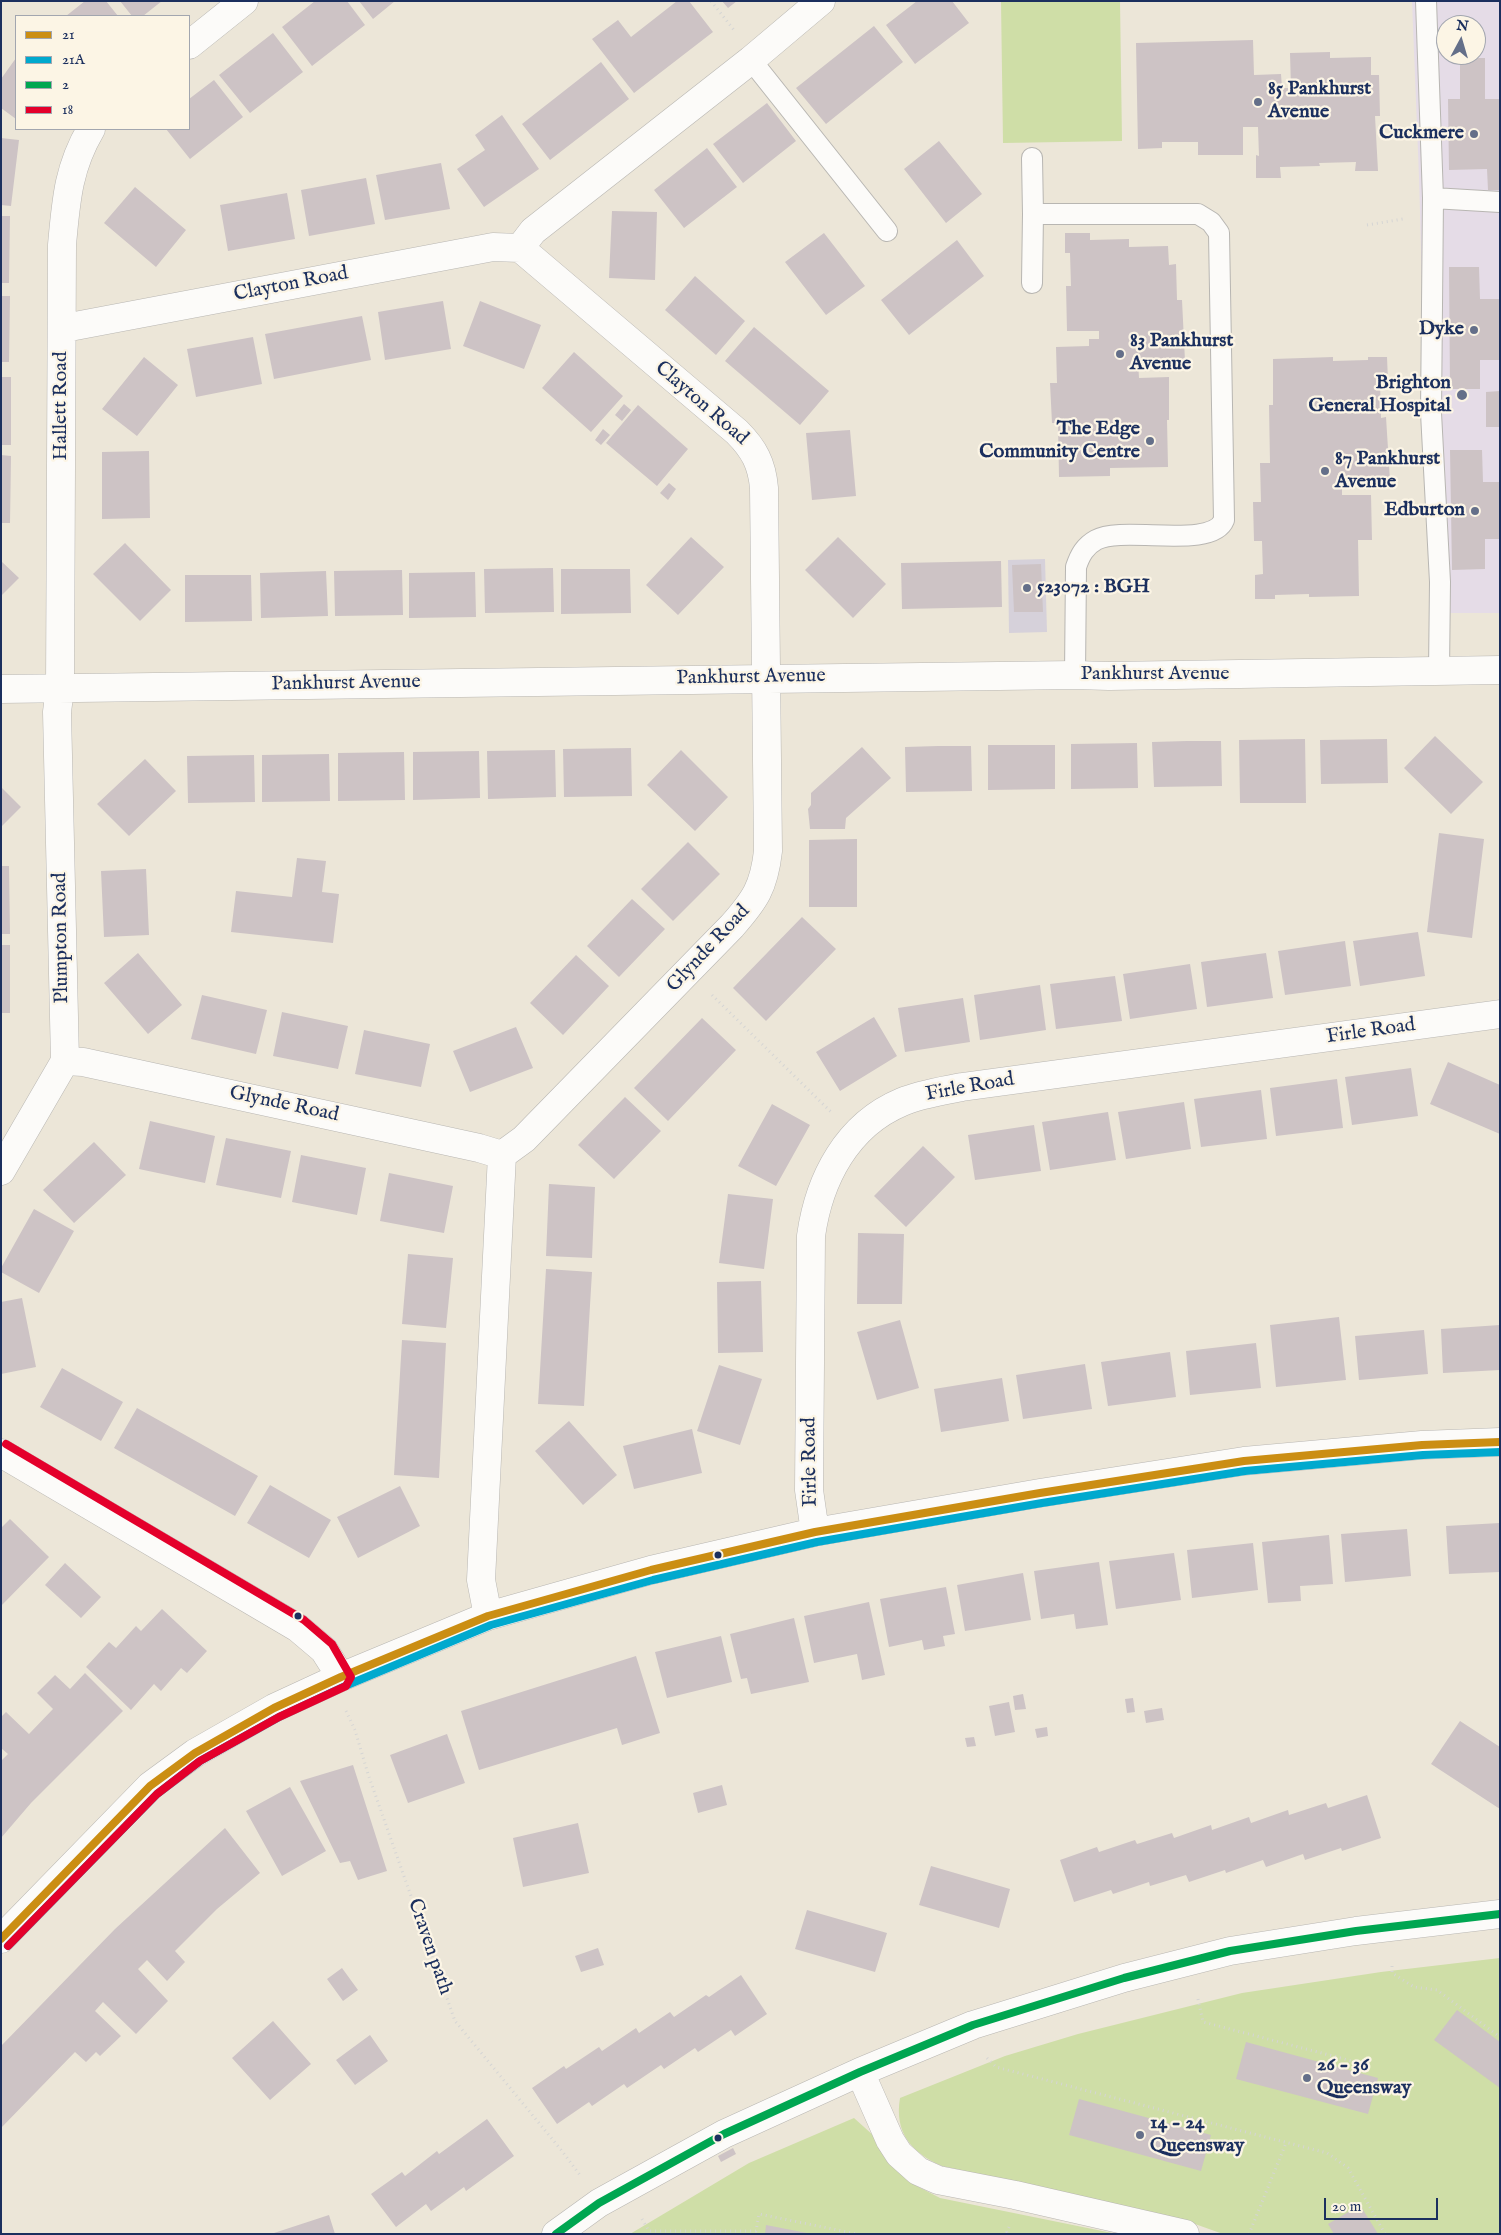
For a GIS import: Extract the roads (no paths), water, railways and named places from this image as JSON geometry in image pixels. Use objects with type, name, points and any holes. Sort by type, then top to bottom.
[{"type":"street","points":[[190,44],[244,1]]},
{"type":"street","points":[[520,248],[533,231],[751,60],[821,1]]},
{"type":"street","name":"Hallett Road","points":[[60,688],[62,245],[67,190],[79,150],[90,130]]},
{"type":"street","name":"Clayton Road","points":[[62,326],[75,326],[493,247],[520,248],[737,432],[756,455],[761,466],[764,488],[766,678]]},
{"type":"street","name":"Pankhurst Avenue","points":[[1,689],[1500,670]]},
{"type":"street","name":"Glynde Road","points":[[65,1061],[83,1062],[160,1078],[479,1148],[502,1155],[524,1139],[688,972],[752,903],[761,889],[766,873],[768,851],[766,678]]},
{"type":"street","name":"Plumpton Road","points":[[60,688],[56,712],[65,1061]]},
{"type":"street","name":"Firle Road","points":[[814,1532],[809,1490],[812,1236],[814,1216],[830,1171],[855,1134],[886,1109],[904,1101],[962,1087],[1500,1014]]},
{"type":"street","points":[[1,1171],[65,1061]]},
{"type":"street","points":[[488,1616],[481,1580],[502,1155]]},
{"type":"street","points":[[1,1939],[150,1786],[195,1753],[274,1708],[337,1679],[488,1616],[651,1570],[814,1532],[1040,1493],[1244,1461],[1422,1444],[1500,1442]]},
{"type":"street","points":[[1,1453],[298,1628],[324,1650],[337,1679]]},
{"type":"street","points":[[556,2234],[599,2203],[724,2134],[860,2072],[973,2025],[1124,1978],[1230,1951],[1356,1931],[1500,1914]]},
{"type":"street","points":[[860,2072],[890,2140],[899,2154],[918,2172],[938,2180],[1015,2195],[1185,2234]]},
{"type":"lane","points":[[1426,1],[1433,198],[1431,413],[1440,582],[1439,672]]},
{"type":"lane","points":[[751,60],[886,231]]},
{"type":"lane","points":[[1032,158],[1032,283]]},
{"type":"lane","points":[[1433,198],[1500,202]]},
{"type":"lane","points":[[1033,214],[1198,214],[1211,222],[1219,233],[1224,520],[1218,529],[1206,534],[1113,536],[1098,539],[1088,545],[1080,555],[1076,567],[1075,674]]},
{"type":"place","name":"85 Pankhurst Avenue","points":[[1258,102]]},
{"type":"place","name":"Cuckmere","points":[[1474,134]]},
{"type":"place","name":"Dyke","points":[[1474,330]]},
{"type":"place","name":"83 Pankhurst Avenue","points":[[1120,354]]},
{"type":"place","name":"Brighton General Hospital","points":[[1462,395]]},
{"type":"place","name":"The Edge Community Centre","points":[[1150,441]]},
{"type":"place","name":"87 Pankhurst Avenue","points":[[1325,471]]},
{"type":"place","name":"Edburton","points":[[1475,511]]},
{"type":"place","name":"523072 : BGH","points":[[1027,588]]},
{"type":"place","name":"26 - 36 Queensway","points":[[1307,2078]]},
{"type":"place","name":"14 - 24 Queensway","points":[[1140,2135]]}]
